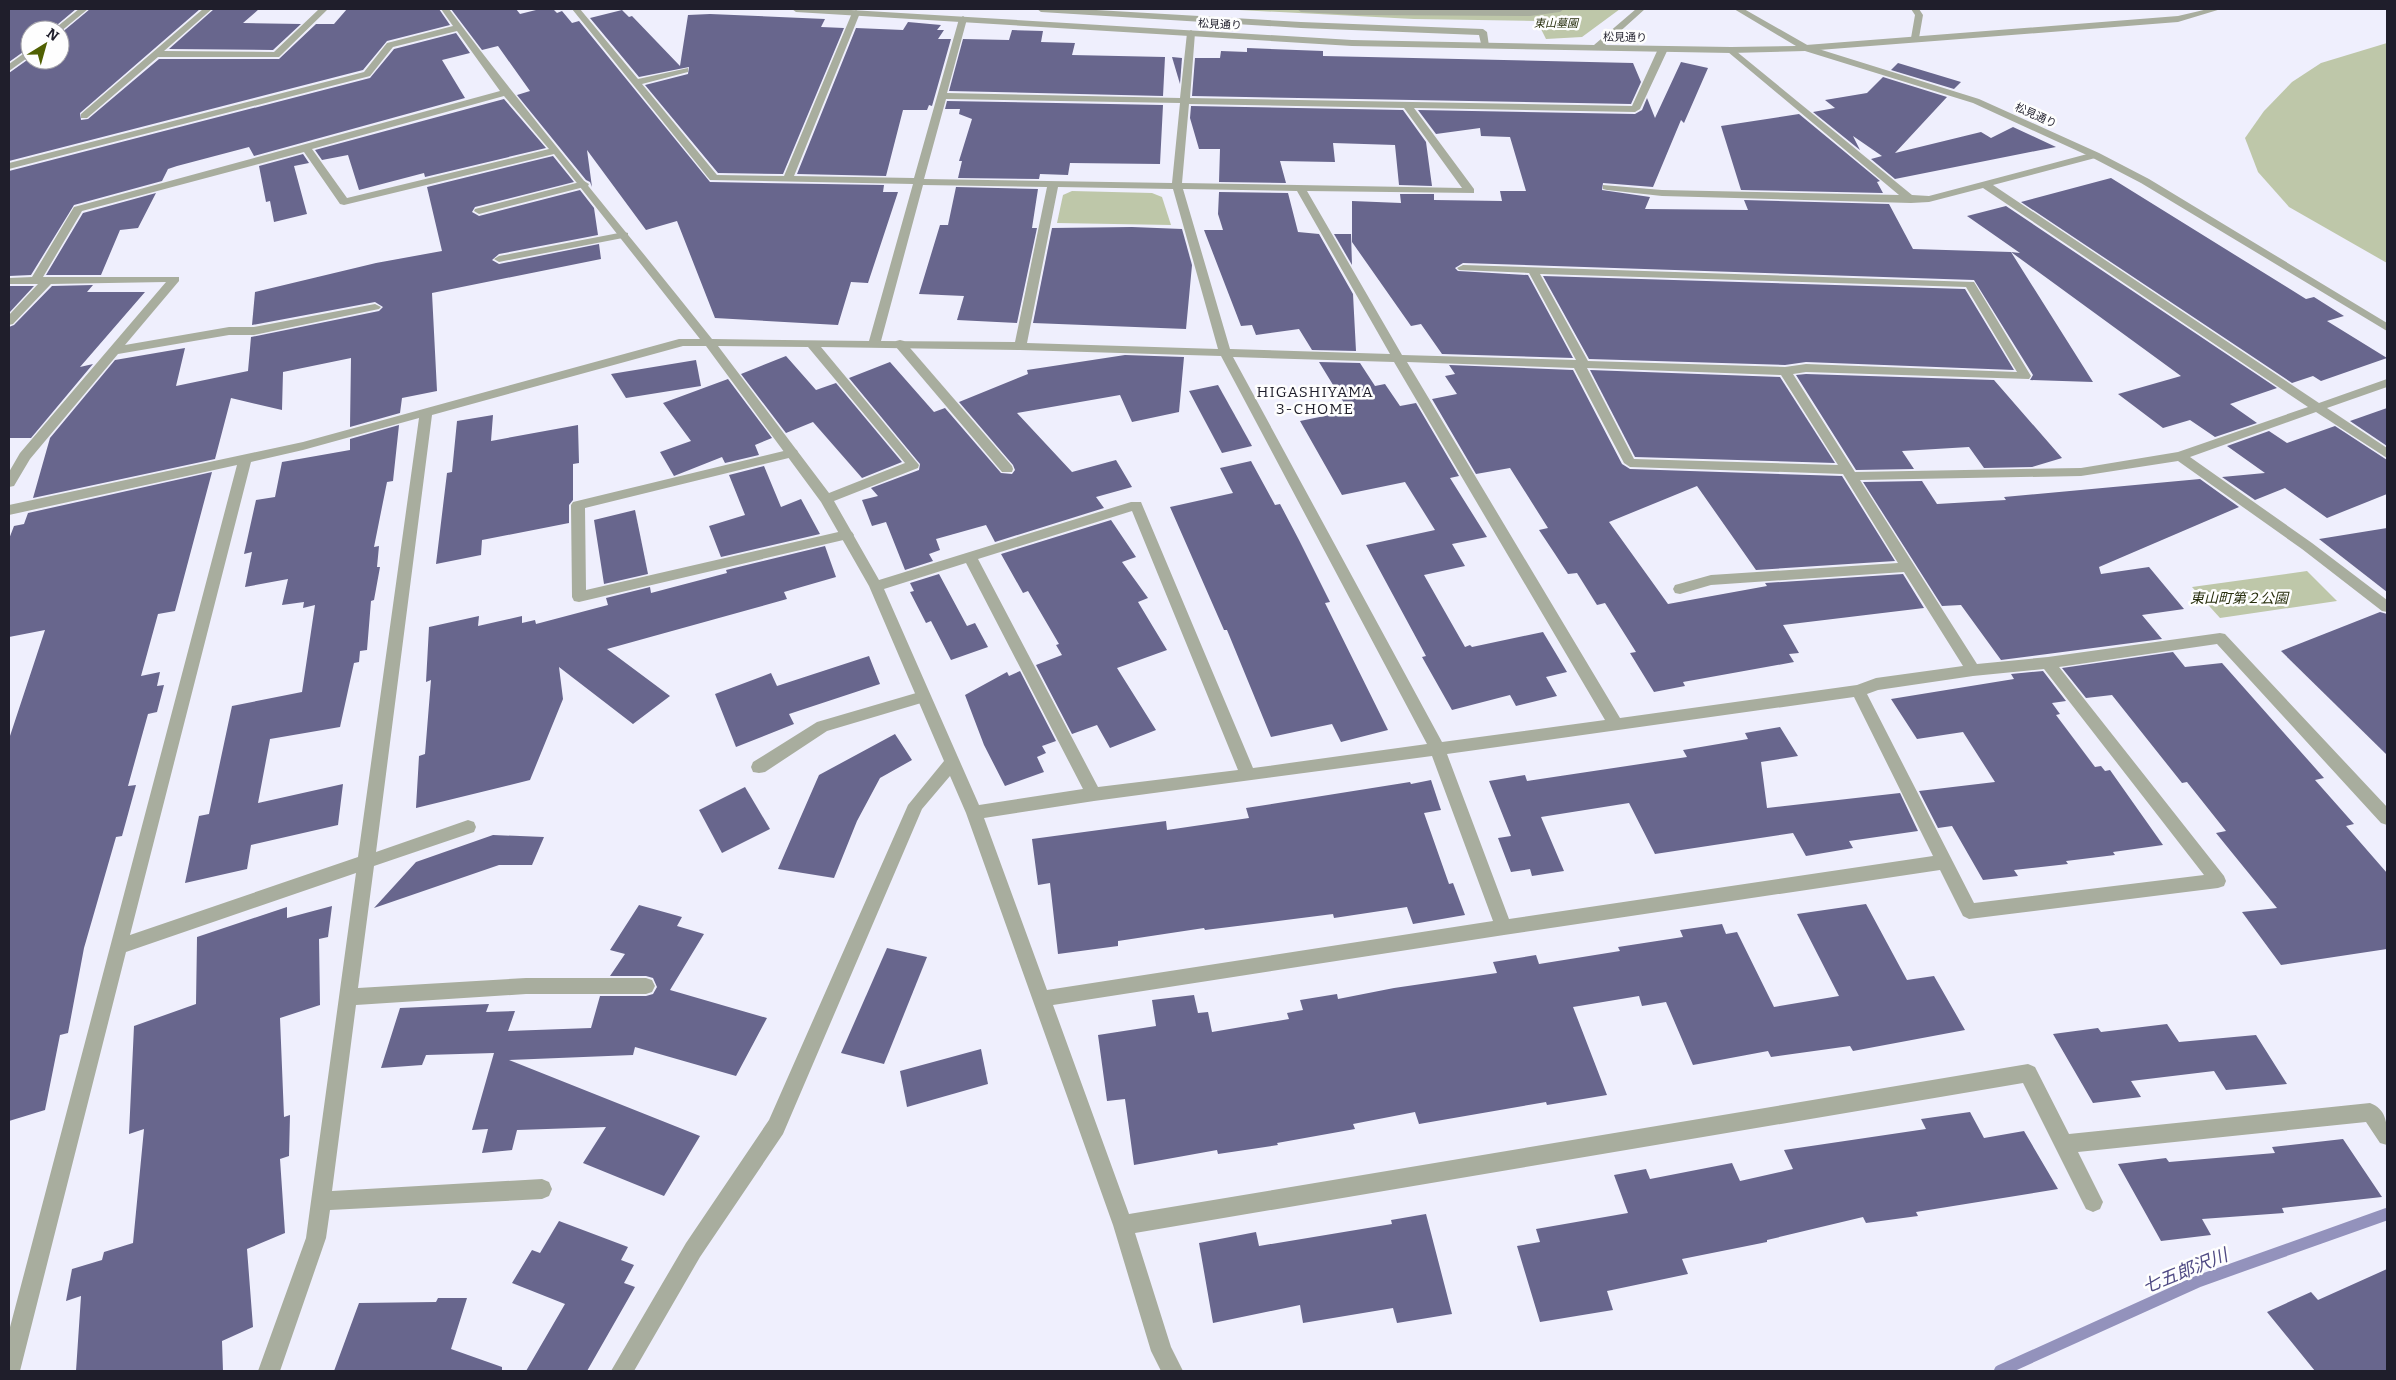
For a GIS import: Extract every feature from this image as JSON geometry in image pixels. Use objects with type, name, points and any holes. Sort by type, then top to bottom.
[{"type":"street","points":[[70,20],[84,9]]},
{"type":"street","points":[[84,116],[208,9]]},
{"type":"street","points":[[156,54],[276,55],[324,9]]},
{"type":"street","points":[[445,9],[457,28],[506,92],[584,184],[708,341],[826,498],[876,586],[951,764],[974,813],[1123,1225],[1162,1351],[1172,1371]]},
{"type":"street","points":[[576,9],[714,178],[789,177],[1053,184],[1470,191],[1408,106]]},
{"type":"street","name":"松見通り","points":[[796,9],[856,13],[886,12],[963,19],[1301,39],[1485,46],[1732,50],[1806,48],[1976,101],[2095,154],[2144,181],[2387,328]]},
{"type":"street","points":[[1042,9],[1108,13],[1193,13],[1301,25],[1483,32],[1485,46]]},
{"type":"street","points":[[1301,9],[1417,13],[1530,13],[1560,9]]},
{"type":"street","points":[[1597,47],[1641,9]]},
{"type":"street","points":[[1738,9],[1806,48],[2178,19],[2217,9]]},
{"type":"street","points":[[1915,9],[1919,15],[1915,38]]},
{"type":"street","points":[[789,177],[856,13]]},
{"type":"street","points":[[1103,28],[1108,13]]},
{"type":"street","points":[[1417,13],[1418,30]]},
{"type":"street","points":[[874,344],[963,19]]},
{"type":"street","points":[[1301,25],[1301,39]]},
{"type":"street","points":[[9,166],[367,74],[390,45],[457,28]]},
{"type":"street","points":[[1191,33],[1177,186],[1226,354],[1438,750],[1504,927]]},
{"type":"street","points":[[941,96],[1635,109],[1663,48]]},
{"type":"street","points":[[1732,50],[1911,200]]},
{"type":"street","points":[[9,68],[20,60]]},
{"type":"street","points":[[636,83],[685,70]]},
{"type":"street","points":[[9,322],[42,280],[78,209],[506,92]]},
{"type":"street","points":[[306,148],[344,202],[556,150]]},
{"type":"street","points":[[1607,187],[1662,193],[1929,199],[2095,154]]},
{"type":"street","points":[[480,211],[584,184]]},
{"type":"street","points":[[1020,346],[1053,184]]},
{"type":"street","points":[[1984,184],[2387,454]]},
{"type":"street","points":[[1300,188],[1398,358],[1616,725]]},
{"type":"street","points":[[499,259],[624,236]]},
{"type":"street","points":[[9,510],[245,459],[426,413],[683,342],[811,342],[1020,346],[1581,365],[1785,371],[1806,368],[2025,376],[1970,284],[1463,268]]},
{"type":"street","points":[[1533,271],[1630,464],[1848,473],[2081,472],[2180,456],[2387,383]]},
{"type":"street","points":[[9,281],[175,280],[25,456],[10,478]]},
{"type":"street","points":[[114,351],[229,331],[254,331],[375,306]]},
{"type":"street","points":[[811,342],[913,465],[826,498]]},
{"type":"street","points":[[900,344],[1007,469]]},
{"type":"street","points":[[1785,371],[1973,670]]},
{"type":"street","points":[[270,1371],[316,1238],[426,413]]},
{"type":"street","points":[[792,453],[578,505],[578,596],[847,535]]},
{"type":"street","points":[[2180,456],[2307,546],[2387,607]]},
{"type":"street","points":[[10,1371],[245,459]]},
{"type":"street","points":[[876,586],[1136,505],[1248,775]]},
{"type":"street","points":[[970,558],[1094,794]]},
{"type":"street","points":[[1680,589],[1711,580],[1909,567]]},
{"type":"street","points":[[974,813],[1094,794],[1438,750],[1858,691],[1876,684],[1973,670],[2048,663],[2220,638],[2387,818]]},
{"type":"street","points":[[1858,691],[1968,911],[2218,881],[2048,663]]},
{"type":"street","points":[[758,767],[822,726],[923,697]]},
{"type":"street","points":[[622,1371],[693,1250],[776,1127],[916,805],[951,764]]},
{"type":"street","points":[[119,947],[468,827]]},
{"type":"street","points":[[1041,999],[1504,927],[1944,862]]},
{"type":"street","points":[[347,997],[526,986],[646,986]]},
{"type":"street","points":[[1123,1225],[2028,1072],[2092,1202]]},
{"type":"street","points":[[2064,1144],[2370,1112],[2387,1136]]},
{"type":"street","points":[[322,1201],[542,1189]]},
{"type":"green space","name":"東山墓園","points":[[1220,9],[1620,9],[1582,37],[1546,39],[1537,21],[1414,19]]},
{"type":"green space","points":[[2387,43],[2387,263],[2289,207],[2258,172],[2245,138],[2264,111],[2292,82],[2321,63]]},
{"type":"green space","points":[[1072,191],[1152,193],[1162,197],[1171,225],[1057,223],[1063,195]]},
{"type":"green space","name":"東山町第２公園","points":[[2307,571],[2337,601],[2220,618],[2192,587]]},
{"type":"building","points":[[9,9],[76,9],[63,20],[20,20],[20,54],[9,62]]},
{"type":"building","points":[[90,9],[200,9],[80,113],[81,120],[88,119],[159,59],[279,59],[316,24],[334,24],[347,9],[439,9],[450,25],[387,41],[363,70],[9,161],[9,73],[20,65],[20,70],[70,70],[70,26]]},
{"type":"building","points":[[214,9],[259,9],[243,23],[301,24],[273,50],[169,49]]},
{"type":"building","points":[[451,9],[516,9],[520,14],[540,9],[553,9],[557,13],[562,11],[572,23],[579,21],[710,182],[884,185],[883,192],[898,192],[868,283],[851,282],[838,325],[715,318],[677,221],[646,230],[587,150],[592,187],[590,182],[586,180],[517,95],[530,91],[498,46],[482,50]]},
{"type":"building","points":[[622,10],[629,17],[632,16],[680,66],[688,15],[710,14],[825,19],[821,27],[844,28],[783,174],[718,173],[645,85],[688,74],[689,67],[639,77],[590,18]]},
{"type":"building","points":[[908,22],[941,25],[937,30],[944,30],[938,39],[951,39],[932,106],[929,105],[927,110],[903,110],[886,176],[797,174],[856,28],[903,30]]},
{"type":"building","points":[[1012,30],[1043,31],[1041,42],[1075,43],[1072,55],[1165,57],[1163,96],[949,91],[963,39],[1009,40]]},
{"type":"building","points":[[456,33],[470,53],[442,60],[465,98],[254,156],[249,147],[177,166],[168,169],[162,181],[74,205],[31,275],[9,276],[9,171],[370,78],[394,49]]},
{"type":"building","points":[[1247,48],[1323,51],[1323,56],[1633,63],[1641,82],[1631,104],[1192,96],[1195,58],[1220,58],[1221,51],[1247,52]]},
{"type":"building","points":[[1172,57],[1182,58],[1180,84]]},
{"type":"building","points":[[1681,62],[1708,68],[1684,123],[1681,120],[1653,187],[1603,183],[1602,190],[1650,197],[1645,209],[1748,210],[1744,200],[1889,204],[1913,249],[2011,252],[2093,382],[2030,380],[2033,375],[1974,280],[1463,263],[1455,268],[1458,271],[1528,275],[1573,358],[1442,354],[1421,324],[1411,326],[1352,242],[1352,201],[1401,203],[1400,194],[1434,194],[1434,200],[1502,201],[1500,191],[1526,191],[1510,137],[1481,136],[1480,128],[1436,134],[1418,110],[1635,114],[1642,110],[1647,98],[1655,118]]},
{"type":"building","points":[[1898,63],[1961,82],[1954,89],[1891,70]]},
{"type":"building","points":[[1883,77],[1947,97],[1895,153],[1981,132],[1991,138],[2013,127],[2056,147],[1895,179],[1871,159],[1882,156],[1853,136],[1860,150],[1813,112],[1835,108],[1825,100],[1867,93]]},
{"type":"building","points":[[504,99],[546,148],[425,177],[424,173],[359,190],[348,155],[322,160],[315,150]]},
{"type":"building","points":[[947,101],[1163,105],[1160,164],[1070,163],[1068,175],[1040,174],[1039,179],[958,178],[962,161],[959,161],[972,119],[959,114],[960,109],[945,109]]},
{"type":"building","points":[[1191,106],[1403,110],[1426,142],[1432,186],[1399,185],[1395,145],[1333,143],[1335,162],[1280,161],[1286,183],[1219,182],[1220,149],[1199,149],[1190,118]]},
{"type":"building","points":[[1799,114],[1880,181],[1877,182],[1883,193],[1741,190],[1721,126]]},
{"type":"building","points":[[303,154],[309,163],[294,166],[307,214],[274,222],[270,201],[266,202],[259,166]]},
{"type":"building","points":[[553,156],[574,182],[475,207],[472,212],[479,216],[580,190],[594,208],[598,235],[499,254],[492,260],[499,264],[599,244],[601,259],[432,293],[437,391],[402,398],[400,413],[350,427],[351,358],[283,372],[282,410],[231,398],[215,459],[33,498],[50,438],[115,360],[185,348],[176,386],[248,371],[251,337],[379,311],[383,307],[375,302],[252,325],[255,292],[376,263],[442,251],[427,187]]},
{"type":"building","points":[[2111,178],[2306,299],[2314,297],[2344,316],[2327,321],[2387,358],[2321,381],[2313,376],[2292,383],[2021,202]]},
{"type":"building","points":[[956,187],[1038,189],[1032,228],[1037,228],[1017,323],[957,320],[964,296],[919,294],[940,225],[948,225]]},
{"type":"building","points":[[1219,192],[1288,193],[1298,232],[1319,234],[1353,294],[1356,351],[1312,350],[1299,329],[1256,335],[1252,325],[1241,326],[1204,230],[1223,230],[1218,214]]},
{"type":"building","points":[[156,193],[138,228],[120,230],[101,275],[46,275],[83,213]]},
{"type":"building","points":[[2006,206],[2277,388],[2230,404],[2257,423],[2215,437],[2190,420],[2163,428],[2118,394],[2181,376],[2011,252],[2020,253],[1967,216]]},
{"type":"building","points":[[1132,227],[1182,229],[1192,265],[1186,329],[1033,323],[1052,228]]},
{"type":"building","points":[[1334,234],[1351,234],[1352,265]]},
{"type":"building","points":[[1543,276],[1965,289],[2014,370],[1806,362],[1785,365],[1589,359]]},
{"type":"building","points":[[93,285],[87,292],[145,292],[80,367],[93,364],[31,438],[9,438],[9,327],[14,325],[52,286]]},
{"type":"building","points":[[9,286],[34,286],[9,313]]},
{"type":"building","points":[[1125,355],[1184,357],[1179,412],[1132,422],[1120,395],[1017,413],[1072,472],[1116,460],[1132,487],[1096,497],[1104,508],[995,542],[986,525],[936,539],[940,550],[929,554],[933,561],[905,570],[886,522],[872,526],[862,500],[878,496],[871,488],[919,470],[920,464],[849,378],[890,362],[934,412],[945,408],[1001,473],[1012,474],[1015,470],[1013,465],[959,402],[1028,374],[1027,370]]},
{"type":"building","points":[[786,356],[816,390],[836,383],[902,462],[862,478],[813,422],[786,433],[741,374]]},
{"type":"building","points":[[696,360],[701,386],[626,398],[611,374]]},
{"type":"building","points":[[1319,362],[1360,363],[1375,386],[1385,384],[1400,406],[1416,403],[1459,476],[1450,478],[1487,537],[1452,544],[1465,566],[1424,575],[1465,647],[1543,632],[1567,672],[1546,677],[1557,696],[1516,706],[1510,695],[1452,710],[1422,657],[1426,656],[1366,545],[1435,530],[1405,482],[1342,495],[1300,421],[1349,411]]},
{"type":"building","points":[[1449,365],[1573,370],[1622,464],[1630,469],[1842,476],[1895,561],[1756,570],[1697,486],[1609,522],[1668,604],[1767,586],[1765,583],[1903,574],[1924,608],[1783,625],[1799,653],[1789,654],[1794,662],[1683,682],[1685,686],[1654,692],[1630,653],[1636,652],[1605,603],[1597,605],[1577,573],[1568,574],[1539,530],[1548,528],[1510,468],[1476,474],[1432,399],[1457,394],[1445,376],[1455,374]]},
{"type":"building","points":[[1590,370],[1780,377],[1835,463],[1635,457]]},
{"type":"building","points":[[1796,375],[1994,380],[2062,458],[2032,467],[1984,468],[1969,447],[1902,451],[1914,469],[1856,470]]},
{"type":"building","points":[[728,379],[772,438],[755,445],[759,455],[725,463],[722,457],[674,476],[660,452],[691,441],[663,403]]},
{"type":"building","points":[[1218,385],[1252,446],[1222,453],[1189,391]]},
{"type":"building","points":[[2387,408],[2387,446],[2350,421]]},
{"type":"building","points":[[493,415],[491,441],[578,425],[579,463],[573,464],[573,500],[569,505],[569,523],[482,540],[481,555],[436,564],[447,473],[452,472],[457,421]]},
{"type":"building","points":[[399,425],[393,481],[387,482],[374,547],[379,546],[377,567],[380,567],[374,600],[371,601],[367,650],[360,651],[359,662],[354,663],[340,727],[270,739],[258,803],[343,784],[338,825],[251,845],[247,869],[185,883],[199,816],[209,814],[232,706],[302,692],[315,605],[303,608],[304,602],[282,605],[288,579],[245,587],[252,552],[244,554],[256,500],[275,497],[282,462],[350,450],[350,439]]},
{"type":"building","points":[[2335,426],[2387,460],[2387,494],[2327,518],[2285,488],[2255,500],[2222,477],[2265,473],[2227,446],[2269,431],[2287,443]]},
{"type":"building","points":[[1251,461],[1275,505],[1280,504],[1299,540],[1330,602],[1325,603],[1388,730],[1341,742],[1332,724],[1271,737],[1227,630],[1224,630],[1170,507],[1233,493],[1220,468]]},
{"type":"building","points":[[764,466],[781,507],[801,499],[820,534],[721,557],[709,526],[745,515],[729,475]]},
{"type":"building","points":[[212,472],[175,611],[158,614],[141,676],[160,672],[157,686],[164,685],[157,712],[148,714],[128,786],[136,785],[122,836],[116,837],[84,948],[68,1033],[60,1035],[45,1110],[9,1121],[9,739],[45,630],[9,637],[9,539],[14,526],[24,524],[28,513]]},
{"type":"building","points":[[2200,479],[2239,507],[2099,567],[2101,574],[2149,567],[2184,609],[2142,615],[2162,639],[2001,660],[1961,605],[1942,606],[1863,482],[1922,481],[1937,504],[2006,500],[2004,497]]},
{"type":"building","points":[[635,510],[648,574],[604,584],[594,520]]},
{"type":"building","points":[[1111,520],[1136,557],[1122,562],[1148,598],[1138,602],[1167,650],[1117,668],[1156,730],[1110,748],[1097,725],[1072,734],[1036,665],[1062,655],[1056,645],[1059,644],[1028,591],[1023,593],[1001,554]]},
{"type":"building","points":[[2387,528],[2387,592],[2319,539]]},
{"type":"building","points":[[825,546],[836,577],[784,592],[787,599],[607,649],[670,696],[633,724],[559,667],[563,699],[530,780],[416,808],[419,756],[425,754],[431,680],[426,682],[429,627],[479,616],[478,626],[522,616],[522,623],[535,620],[536,624],[608,605],[606,598],[650,587],[651,593],[727,573],[726,570]]},
{"type":"building","points":[[939,574],[967,626],[975,623],[988,647],[951,660],[931,621],[926,623],[910,592],[914,591],[910,583]]},
{"type":"building","points":[[2380,612],[2387,614],[2387,755],[2281,651]]},
{"type":"building","points":[[2173,652],[2185,667],[2222,663],[2324,778],[2315,780],[2354,824],[2346,826],[2387,873],[2387,949],[2281,965],[2242,912],[2277,908],[2216,833],[2226,831],[2187,782],[2182,783],[2112,695],[2086,698],[2062,668]]},
{"type":"building","points":[[869,656],[880,684],[789,714],[794,724],[736,747],[715,694],[771,673],[777,686]]},
{"type":"building","points":[[1020,671],[1056,741],[1042,746],[1046,753],[1037,757],[1044,772],[1005,786],[984,745],[965,695],[1007,672],[1009,676]]},
{"type":"building","points":[[2043,671],[2066,701],[2052,703],[2060,714],[2056,715],[2095,767],[2101,766],[2105,771],[2110,770],[2163,845],[2113,852],[2115,855],[2066,861],[2068,864],[2014,870],[2018,876],[1983,880],[1952,826],[1938,828],[1919,791],[1995,782],[1963,732],[1917,739],[1891,699],[2014,679],[2011,674]]},
{"type":"building","points":[[1780,727],[1798,756],[1761,762],[1767,808],[1900,793],[1918,831],[1849,841],[1853,848],[1806,856],[1793,833],[1655,854],[1629,803],[1541,817],[1564,871],[1532,876],[1530,869],[1511,872],[1498,838],[1511,836],[1489,781],[1525,775],[1527,781],[1687,757],[1683,750],[1748,739],[1745,733]]},
{"type":"building","points":[[895,734],[912,760],[880,778],[857,821],[834,878],[778,869],[819,775]]},
{"type":"building","points":[[1431,780],[1441,810],[1424,813],[1449,884],[1453,883],[1465,915],[1413,924],[1407,907],[1334,918],[1333,914],[1205,930],[1204,928],[1118,941],[1118,946],[1058,954],[1050,883],[1038,885],[1032,839],[1166,821],[1167,830],[1249,818],[1246,808]]},
{"type":"building","points":[[745,787],[770,829],[722,853],[699,810]]},
{"type":"building","points":[[493,835],[544,837],[532,865],[499,865],[374,908],[416,862]]},
{"type":"building","points":[[1866,904],[1907,980],[1934,976],[1965,1030],[1853,1051],[1850,1046],[1771,1057],[1768,1051],[1693,1065],[1666,1002],[1642,1006],[1639,996],[1573,1007],[1607,1095],[1547,1105],[1546,1102],[1419,1124],[1415,1112],[1353,1124],[1355,1129],[1277,1143],[1278,1145],[1218,1154],[1217,1150],[1134,1165],[1125,1099],[1107,1101],[1098,1035],[1156,1026],[1152,1000],[1194,995],[1198,1013],[1208,1012],[1212,1032],[1289,1019],[1287,1013],[1303,1010],[1300,1000],[1337,994],[1338,999],[1394,988],[1497,973],[1493,962],[1536,955],[1539,964],[1620,951],[1618,947],[1683,937],[1680,930],[1722,924],[1726,934],[1737,932],[1774,1007],[1839,996],[1797,914]]},
{"type":"building","points":[[639,905],[682,917],[677,926],[704,934],[670,990],[767,1018],[736,1076],[635,1047],[633,1055],[509,1060],[700,1136],[664,1196],[583,1163],[606,1127],[517,1130],[512,1150],[482,1153],[488,1129],[472,1130],[494,1053],[426,1055],[422,1065],[381,1068],[400,1008],[489,1004],[486,1012],[515,1011],[508,1031],[591,1028],[600,996],[646,996],[653,994],[657,987],[653,978],[646,976],[610,976],[625,954],[610,950]]},
{"type":"building","points":[[332,906],[328,937],[319,939],[320,1005],[280,1018],[284,1117],[290,1115],[289,1156],[280,1159],[285,1233],[247,1249],[253,1327],[222,1341],[223,1371],[76,1371],[81,1296],[66,1301],[72,1269],[102,1260],[104,1252],[133,1243],[144,1129],[129,1134],[134,1026],[196,1004],[197,937],[287,907],[287,918]]},
{"type":"building","points":[[887,948],[927,957],[884,1064],[841,1053]]},
{"type":"building","points":[[2167,1024],[2179,1042],[2256,1035],[2287,1084],[2226,1090],[2214,1071],[2131,1081],[2141,1097],[2093,1103],[2053,1034],[2098,1028],[2101,1032]]},
{"type":"building","points":[[981,1049],[988,1084],[907,1107],[900,1071]]},
{"type":"building","points":[[1970,1112],[1984,1138],[2024,1131],[2058,1189],[1916,1212],[1918,1216],[1866,1223],[1863,1217],[1767,1240],[1767,1242],[1682,1259],[1688,1274],[1607,1291],[1613,1310],[1540,1322],[1517,1246],[1540,1242],[1536,1229],[1628,1213],[1614,1175],[1646,1169],[1650,1179],[1732,1163],[1740,1181],[1793,1169],[1784,1150],[1926,1129],[1921,1119]]},
{"type":"building","points":[[2343,1139],[2382,1197],[2282,1208],[2284,1213],[2202,1219],[2211,1235],[2161,1241],[2118,1164],[2166,1158],[2169,1162],[2275,1153],[2272,1147]]},
{"type":"building","points":[[1426,1214],[1452,1314],[1397,1323],[1393,1308],[1303,1323],[1300,1305],[1213,1323],[1199,1243],[1256,1232],[1259,1246],[1392,1224],[1391,1220]]},
{"type":"building","points":[[559,1221],[628,1247],[621,1260],[634,1265],[624,1283],[635,1287],[587,1371],[526,1371],[565,1304],[512,1283],[532,1250],[540,1253]]},
{"type":"building","points":[[2387,1269],[2387,1371],[2315,1371],[2267,1312],[2311,1292],[2318,1300]]},
{"type":"building","points":[[438,1298],[467,1298],[451,1349],[502,1367],[502,1371],[334,1371],[359,1303],[436,1302]]},
{"type":"waterway","name":"七五郎沢川","points":[[2000,1371],[2199,1281],[2387,1214]]},
{"type":"district","name":"HIGASHIYAMA 3-CHOME","points":[[1315,400]]}]
